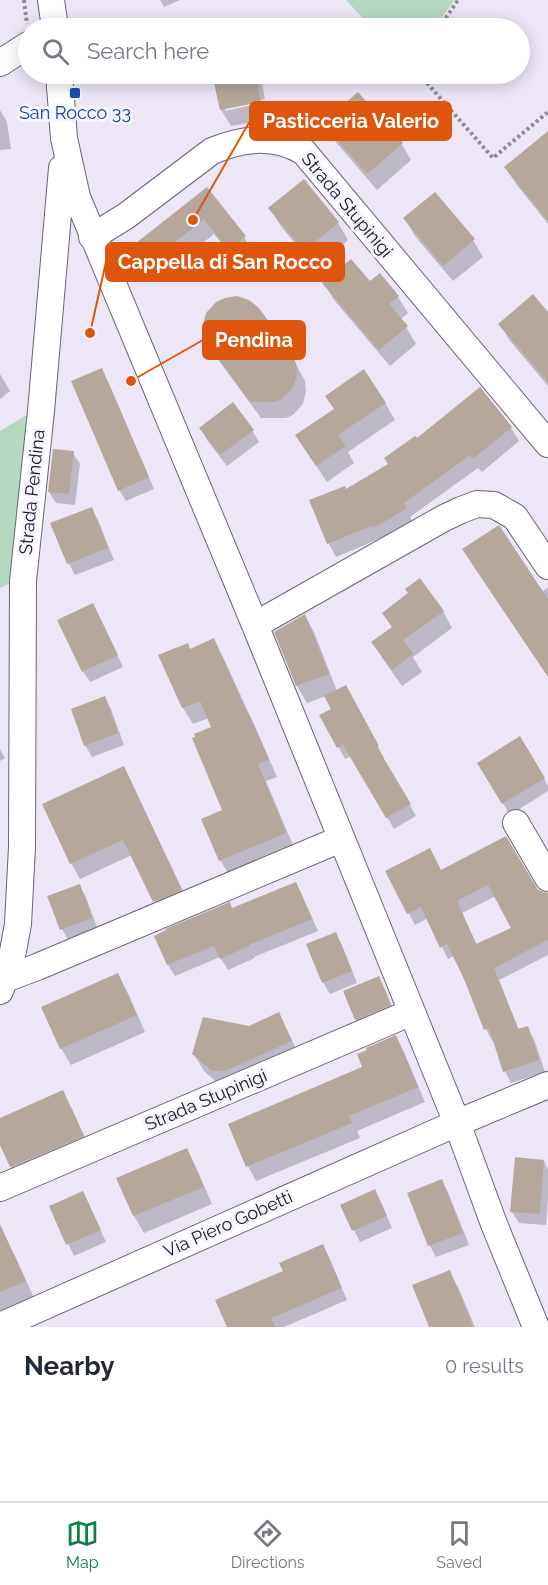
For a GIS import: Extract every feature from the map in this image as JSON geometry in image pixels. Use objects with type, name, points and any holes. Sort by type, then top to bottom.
[{"type":"street","points":[[51,0],[54,18]]},
{"type":"street","points":[[0,63],[18,51]]},
{"type":"street","points":[[60,84],[64,138],[77,197],[92,237],[255,625],[457,1123],[494,1224],[536,1327]]},
{"type":"street","name":"Strada Pendina","points":[[2,985],[11,962],[18,924],[22,847],[23,581],[56,253],[64,138]]},
{"type":"street","name":"Strada Stupinigi","points":[[92,237],[126,216],[212,151],[226,145],[259,139],[294,145],[304,152],[548,444]]},
{"type":"street","points":[[255,625],[444,518],[477,504],[494,505],[515,517],[548,566]]},
{"type":"street","points":[[516,823],[548,878]]},
{"type":"street","name":"Strada Pendina","points":[[2,985],[37,967],[341,839]]},
{"type":"street","points":[[0,860],[22,847]]},
{"type":"street","name":"Strada Stupinigi","points":[[0,1188],[412,1012]]},
{"type":"street","name":"Via Piero Gobetti","points":[[0,1326],[457,1123],[548,1085]]},
{"type":"path","points":[[24,0],[26,18]]},
{"type":"path","points":[[446,18],[458,0]]},
{"type":"path","points":[[428,84],[493,158],[548,112]]},
{"type":"green space","points":[[346,0],[454,0],[442,18],[363,18]]},
{"type":"green space","points":[[35,410],[15,581],[0,588],[0,431]]},
{"type":"building","points":[[214,84],[257,84],[261,102],[220,110]]},
{"type":"building","points":[[358,92],[403,143],[367,174],[322,123]]},
{"type":"building","points":[[548,131],[548,221],[504,167]]},
{"type":"building","points":[[304,179],[339,222],[304,251],[268,208]]},
{"type":"building","points":[[207,187],[246,236],[228,250],[204,219],[145,265],[131,247]]},
{"type":"building","points":[[435,192],[475,239],[443,266],[403,218]]},
{"type":"building","points":[[351,259],[370,281],[380,273],[399,296],[389,304],[408,326],[379,350],[322,283]]},
{"type":"building","points":[[533,294],[548,312],[548,382],[498,324]]},
{"type":"building","points":[[237,296],[249,300],[259,308],[296,363],[297,373],[294,386],[276,402],[250,402],[204,337],[203,325],[206,313],[216,302]]},
{"type":"building","points":[[102,368],[149,477],[118,491],[71,381]]},
{"type":"building","points":[[364,369],[386,403],[338,435],[346,446],[316,466],[295,435],[334,409],[325,396]]},
{"type":"building","points":[[480,387],[512,427],[473,459],[470,455],[404,503],[407,508],[374,528],[372,526],[327,544],[309,500],[345,486],[346,489],[388,464],[384,458],[415,436],[417,438]]},
{"type":"building","points":[[233,402],[254,430],[220,455],[199,428]]},
{"type":"building","points":[[53,449],[74,451],[69,494],[48,492]]},
{"type":"building","points":[[92,507],[108,548],[67,564],[50,523]]},
{"type":"building","points":[[499,525],[548,599],[548,677],[462,549]]},
{"type":"building","points":[[420,578],[444,611],[403,640],[413,654],[392,670],[371,642],[392,627],[382,613],[408,593],[405,589]]},
{"type":"building","points":[[93,603],[118,655],[82,672],[57,620]]},
{"type":"building","points":[[305,614],[329,674],[296,686],[274,632]]},
{"type":"building","points":[[214,638],[269,760],[258,764],[286,833],[219,861],[201,819],[222,810],[192,738],[195,737],[194,734],[211,727],[200,701],[182,708],[158,655],[188,643],[190,649]]},
{"type":"building","points":[[346,685],[379,746],[377,747],[411,804],[386,818],[343,745],[337,748],[319,715],[331,709],[324,696]]},
{"type":"building","points":[[105,696],[118,733],[84,746],[71,709]]},
{"type":"building","points":[[520,736],[545,778],[502,804],[477,763]]},
{"type":"building","points":[[124,766],[182,890],[153,902],[123,840],[70,864],[42,804]]},
{"type":"building","points":[[506,836],[538,890],[548,893],[548,940],[494,968],[518,1029],[528,1026],[539,1060],[503,1072],[489,1028],[484,1030],[447,944],[440,948],[421,907],[407,914],[385,871],[430,848],[441,870]],"holes":[[[488,885],[511,928],[476,944],[457,901]]]},
{"type":"building","points":[[296,882],[312,919],[220,959],[214,946],[167,965],[154,936],[165,929],[230,902],[232,908]]},
{"type":"building","points":[[80,884],[92,918],[60,930],[47,896]]},
{"type":"building","points":[[336,932],[352,971],[322,983],[306,944]]},
{"type":"building","points":[[118,973],[137,1015],[60,1049],[41,1007]]},
{"type":"building","points":[[379,976],[391,1005],[355,1020],[343,991]]},
{"type":"building","points":[[279,1012],[292,1041],[225,1071],[212,1071],[192,1054],[203,1017],[249,1026]]},
{"type":"building","points":[[396,1035],[418,1087],[349,1116],[352,1123],[246,1167],[228,1124],[362,1067],[357,1054]]},
{"type":"building","points":[[63,1090],[84,1136],[10,1167],[0,1145],[0,1118]]},
{"type":"building","points":[[187,1148],[204,1187],[133,1216],[116,1178]]},
{"type":"building","points":[[515,1157],[544,1160],[540,1214],[510,1212]]},
{"type":"building","points":[[442,1179],[463,1233],[428,1246],[407,1193]]},
{"type":"building","points":[[375,1189],[387,1216],[352,1231],[340,1205]]},
{"type":"building","points":[[83,1191],[101,1230],[66,1245],[49,1206]]},
{"type":"building","points":[[0,1224],[26,1281],[0,1292]]},
{"type":"building","points":[[323,1244],[342,1288],[271,1318],[275,1327],[227,1327],[215,1300],[283,1271],[279,1263]]},
{"type":"building","points":[[450,1270],[473,1327],[429,1327],[412,1285]]},
{"type":"place","name":"San Rocco 33","points":[[75,93]]},
{"type":"place","name":"Pasticceria Valerio","points":[[193,220]]},
{"type":"place","name":"Cappella di San Rocco","points":[[90,333]]},
{"type":"place","name":"Pendina","points":[[131,381]]}]
